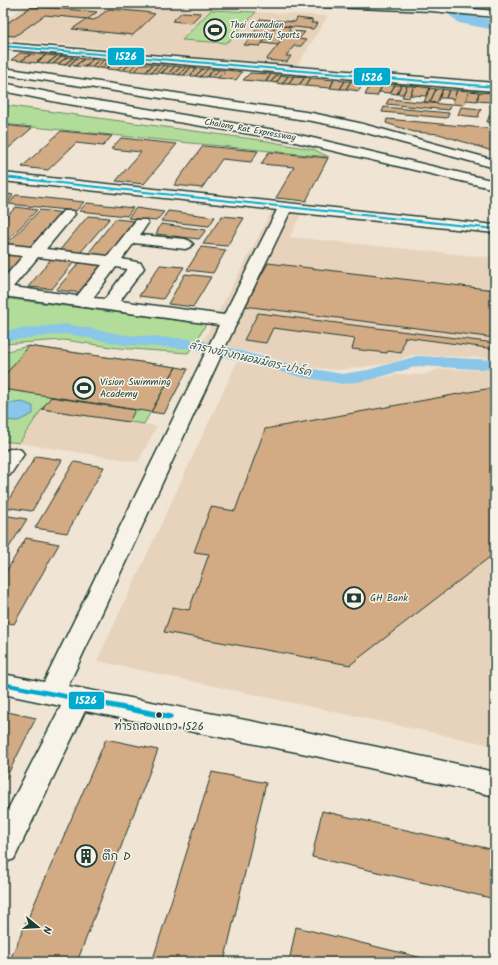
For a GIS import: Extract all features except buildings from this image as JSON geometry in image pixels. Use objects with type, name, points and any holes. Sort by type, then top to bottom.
[{"type":"main road","points":[[3,46],[495,87]]},
{"type":"main road","points":[[3,66],[80,82]]},
{"type":"main road","points":[[3,71],[312,117],[354,126],[495,164]]},
{"type":"main road","name":"Chalong Rat Expressway","points":[[3,81],[244,121],[416,157],[495,176]]},
{"type":"main road","name":"Chalong Rat Expressway","points":[[3,87],[62,99],[239,127],[332,146],[495,186]]},
{"type":"main road","points":[[41,108],[332,146]]},
{"type":"street","points":[[305,3],[470,11],[482,8],[495,14]]},
{"type":"street","points":[[3,177],[495,229]]},
{"type":"street","points":[[3,849],[65,696],[214,353],[286,206]]},
{"type":"street","points":[[4,288],[68,214]]},
{"type":"street","points":[[82,301],[141,223]]},
{"type":"street","points":[[129,238],[185,244]]},
{"type":"street","points":[[3,249],[112,261],[136,267],[109,305]]},
{"type":"street","points":[[4,288],[109,305],[230,321]]},
{"type":"street","points":[[3,684],[302,742],[495,784]]},
{"type":"shaded area","points":[[27,5],[177,8],[328,16],[297,66],[3,39],[3,22]]},
{"type":"shaded area","points":[[272,211],[301,214],[290,237],[495,258],[495,358],[412,355],[393,363],[338,370],[296,366],[261,354],[202,343]]},
{"type":"shaded area","points":[[237,362],[338,384],[404,374],[424,375],[439,369],[495,370],[495,746],[97,661]]},
{"type":"shaded area","points":[[42,409],[157,426],[138,462],[19,443]]},
{"type":"green space","name":"Thai Canadian Community Sports","points":[[211,10],[256,12],[247,22],[245,22],[232,39],[225,43],[182,40]]},
{"type":"green space","points":[[3,105],[267,141],[315,150],[329,157],[3,124]]},
{"type":"green space","points":[[3,298],[206,324],[195,344],[188,353],[118,348],[64,340],[3,344]]},
{"type":"green space","name":"Vision Swimming Academy","points":[[28,346],[176,367],[144,424],[42,409],[19,443],[3,441],[3,352]]},
{"type":"water","points":[[3,399],[6,404],[22,402],[33,406],[33,414],[18,421],[3,420]]},
{"type":"waterway","points":[[442,3],[465,20],[495,25]]},
{"type":"waterway","name":"ลำรางข้างถนอมมิตร-ปาร์ค","points":[[3,336],[66,329],[125,340],[195,344],[301,372],[342,379],[370,375],[417,361],[495,365]]},
{"type":"transit line","name":"1526","points":[[3,46],[495,87]]},
{"type":"transit line","name":"1526","points":[[3,177],[495,229]]},
{"type":"transit line","name":"1526","points":[[3,684],[170,717]]},
{"type":"place","name":"Thai Canadian Community Sports","points":[[215,30]]},
{"type":"place","name":"Vision Swimming Academy","points":[[84,388]]},
{"type":"place","name":"GH Bank","points":[[354,598]]},
{"type":"place","name":"ท่ารถสองแถว 1526","points":[[159,715]]},
{"type":"place","name":"ตึก D","points":[[86,856]]}]
